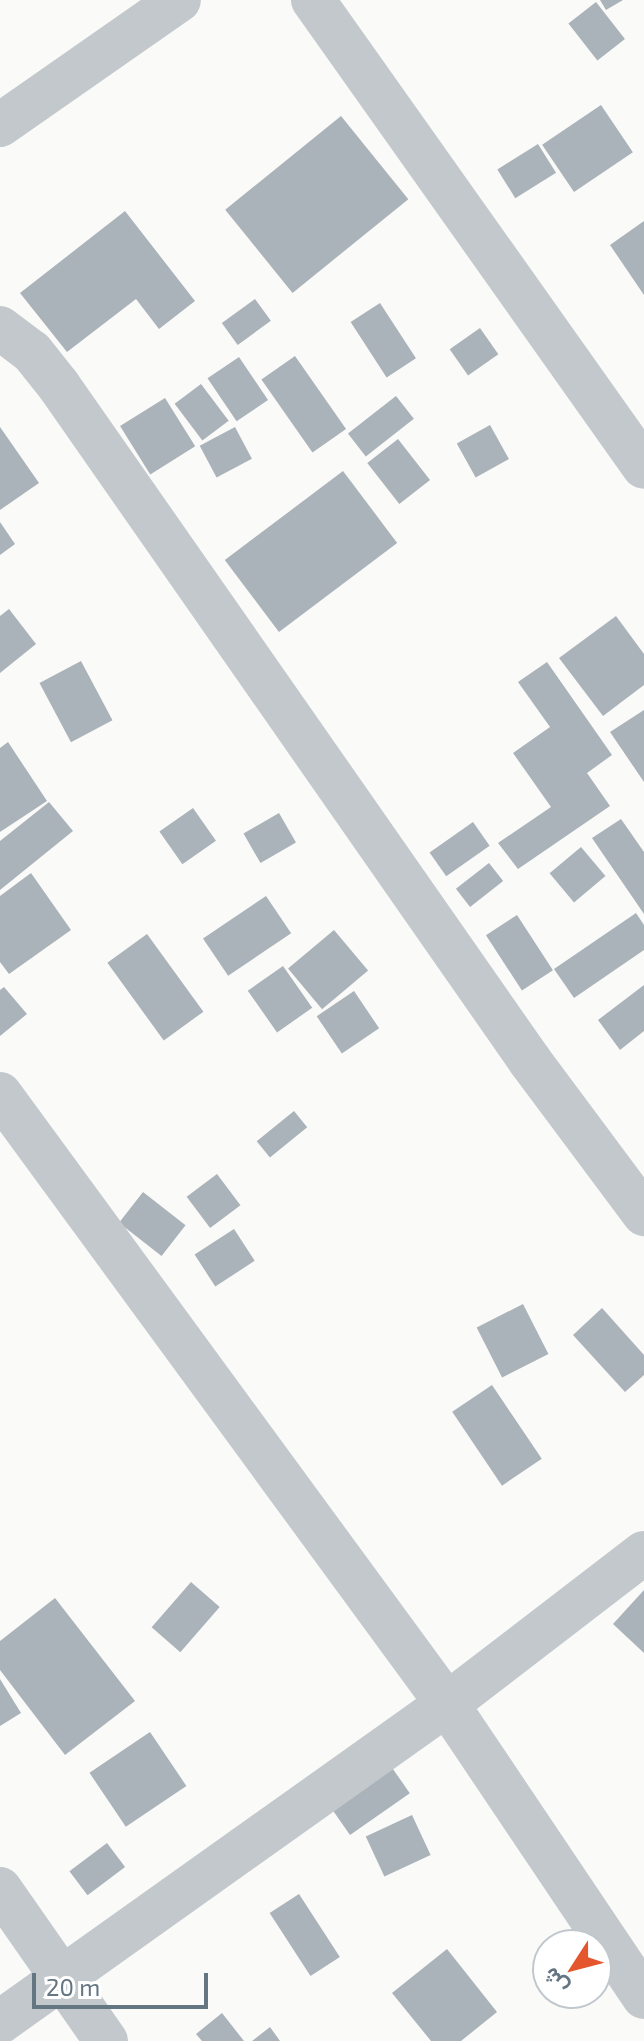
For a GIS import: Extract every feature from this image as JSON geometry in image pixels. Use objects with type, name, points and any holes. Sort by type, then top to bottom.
[{"type":"street","points":[[0,125],[179,0]]},
{"type":"street","points":[[313,0],[644,467]]},
{"type":"street","points":[[0,328],[32,352],[59,386],[530,1061],[644,1214]]},
{"type":"street","points":[[0,1094],[447,1704],[644,1997]]},
{"type":"street","points":[[0,2022],[447,1704],[644,1553]]},
{"type":"street","points":[[0,1889],[106,2041]]},
{"type":"building","points":[[600,0],[623,0],[606,10]]},
{"type":"building","points":[[596,2],[625,39],[597,61],[568,24]]},
{"type":"building","points":[[601,105],[633,152],[574,192],[542,145]]},
{"type":"building","points":[[341,116],[408,199],[293,293],[225,210]]},
{"type":"building","points":[[538,144],[556,173],[515,198],[497,169]]},
{"type":"building","points":[[125,211],[195,301],[159,329],[136,299],[67,352],[20,293]]},
{"type":"building","points":[[644,221],[644,295],[610,245]]},
{"type":"building","points":[[255,299],[271,321],[238,345],[222,323]]},
{"type":"building","points":[[380,303],[416,358],[387,377],[351,322]]},
{"type":"building","points":[[480,328],[498,354],[468,375],[450,349]]},
{"type":"building","points":[[295,356],[346,429],[312,452],[261,380]]},
{"type":"building","points":[[239,357],[268,400],[237,421],[207,378]]},
{"type":"building","points":[[201,384],[229,421],[202,441],[175,404]]},
{"type":"building","points":[[396,396],[414,419],[366,456],[348,434]]},
{"type":"building","points":[[165,398],[195,446],[150,474],[120,426]]},
{"type":"building","points":[[490,425],[509,459],[476,478],[457,443]]},
{"type":"building","points":[[0,427],[39,483],[0,510]]},
{"type":"building","points":[[235,427],[252,459],[217,478],[200,446]]},
{"type":"building","points":[[398,439],[430,480],[399,504],[367,463]]},
{"type":"building","points":[[343,471],[397,543],[279,632],[225,560]]},
{"type":"building","points":[[0,522],[15,544],[0,555]]},
{"type":"building","points":[[9,609],[36,644],[0,673],[0,616]]},
{"type":"building","points":[[616,616],[644,654],[644,685],[603,716],[559,658]]},
{"type":"building","points":[[81,661],[112,720],[71,742],[40,683]]},
{"type":"building","points":[[547,662],[612,755],[587,773],[610,806],[518,869],[498,843],[551,807],[513,753],[550,727],[518,682]]},
{"type":"building","points":[[644,710],[644,782],[610,732]]},
{"type":"building","points":[[8,742],[47,801],[0,832],[0,748]]},
{"type":"building","points":[[49,802],[73,831],[0,890],[0,841]]},
{"type":"building","points":[[193,808],[216,841],[182,864],[159,832]]},
{"type":"building","points":[[279,813],[296,842],[260,863],[243,834]]},
{"type":"building","points":[[621,819],[644,852],[644,914],[592,838]]},
{"type":"building","points":[[473,822],[490,846],[446,876],[430,852]]},
{"type":"building","points":[[581,847],[605,876],[574,902],[550,873]]},
{"type":"building","points":[[489,863],[503,881],[470,907],[456,889]]},
{"type":"building","points":[[31,873],[71,930],[9,974],[0,962],[0,896]]},
{"type":"building","points":[[266,896],[291,933],[228,976],[203,938]]},
{"type":"building","points":[[636,913],[644,925],[644,950],[574,998],[554,969]]},
{"type":"building","points":[[517,915],[553,970],[522,991],[486,935]]},
{"type":"building","points":[[334,930],[368,971],[322,1009],[288,969]]},
{"type":"building","points":[[147,934],[203,1012],[164,1040],[107,963]]},
{"type":"building","points":[[283,966],[312,1008],[277,1032],[248,991]]},
{"type":"building","points":[[644,985],[644,1031],[620,1050],[598,1020]]},
{"type":"building","points":[[4,987],[27,1014],[0,1036],[0,990]]},
{"type":"building","points":[[354,991],[379,1028],[342,1053],[317,1016]]},
{"type":"building","points":[[294,1111],[307,1127],[270,1158],[257,1141]]},
{"type":"building","points":[[217,1174],[240,1205],[210,1228],[187,1197]]},
{"type":"building","points":[[143,1192],[186,1225],[162,1256],[119,1223]]},
{"type":"building","points":[[234,1229],[255,1261],[215,1286],[195,1255]]},
{"type":"building","points":[[523,1304],[548,1354],[502,1378],[477,1328]]},
{"type":"building","points":[[602,1308],[644,1355],[644,1375],[625,1392],[573,1335]]},
{"type":"building","points":[[492,1385],[542,1459],[502,1486],[452,1412]]},
{"type":"building","points":[[191,1582],[220,1607],[180,1652],[152,1627]]},
{"type":"building","points":[[644,1590],[644,1653],[613,1624]]},
{"type":"building","points":[[55,1598],[135,1701],[65,1755],[0,1670],[0,1641]]},
{"type":"building","points":[[0,1679],[21,1713],[0,1726]]},
{"type":"building","points":[[150,1732],[186,1786],[126,1827],[89,1773]]},
{"type":"building","points":[[388,1762],[410,1793],[350,1835],[328,1804]]},
{"type":"building","points":[[412,1815],[431,1855],[384,1876],[366,1837]]},
{"type":"building","points":[[107,1843],[125,1867],[88,1895],[69,1871]]},
{"type":"building","points":[[299,1894],[340,1957],[310,1976],[270,1913]]},
{"type":"building","points":[[447,1949],[497,2012],[461,2041],[431,2041],[392,1993]]},
{"type":"building","points":[[222,2013],[244,2041],[202,2041],[196,2034]]},
{"type":"building","points":[[270,2027],[280,2041],[252,2041]]}]
